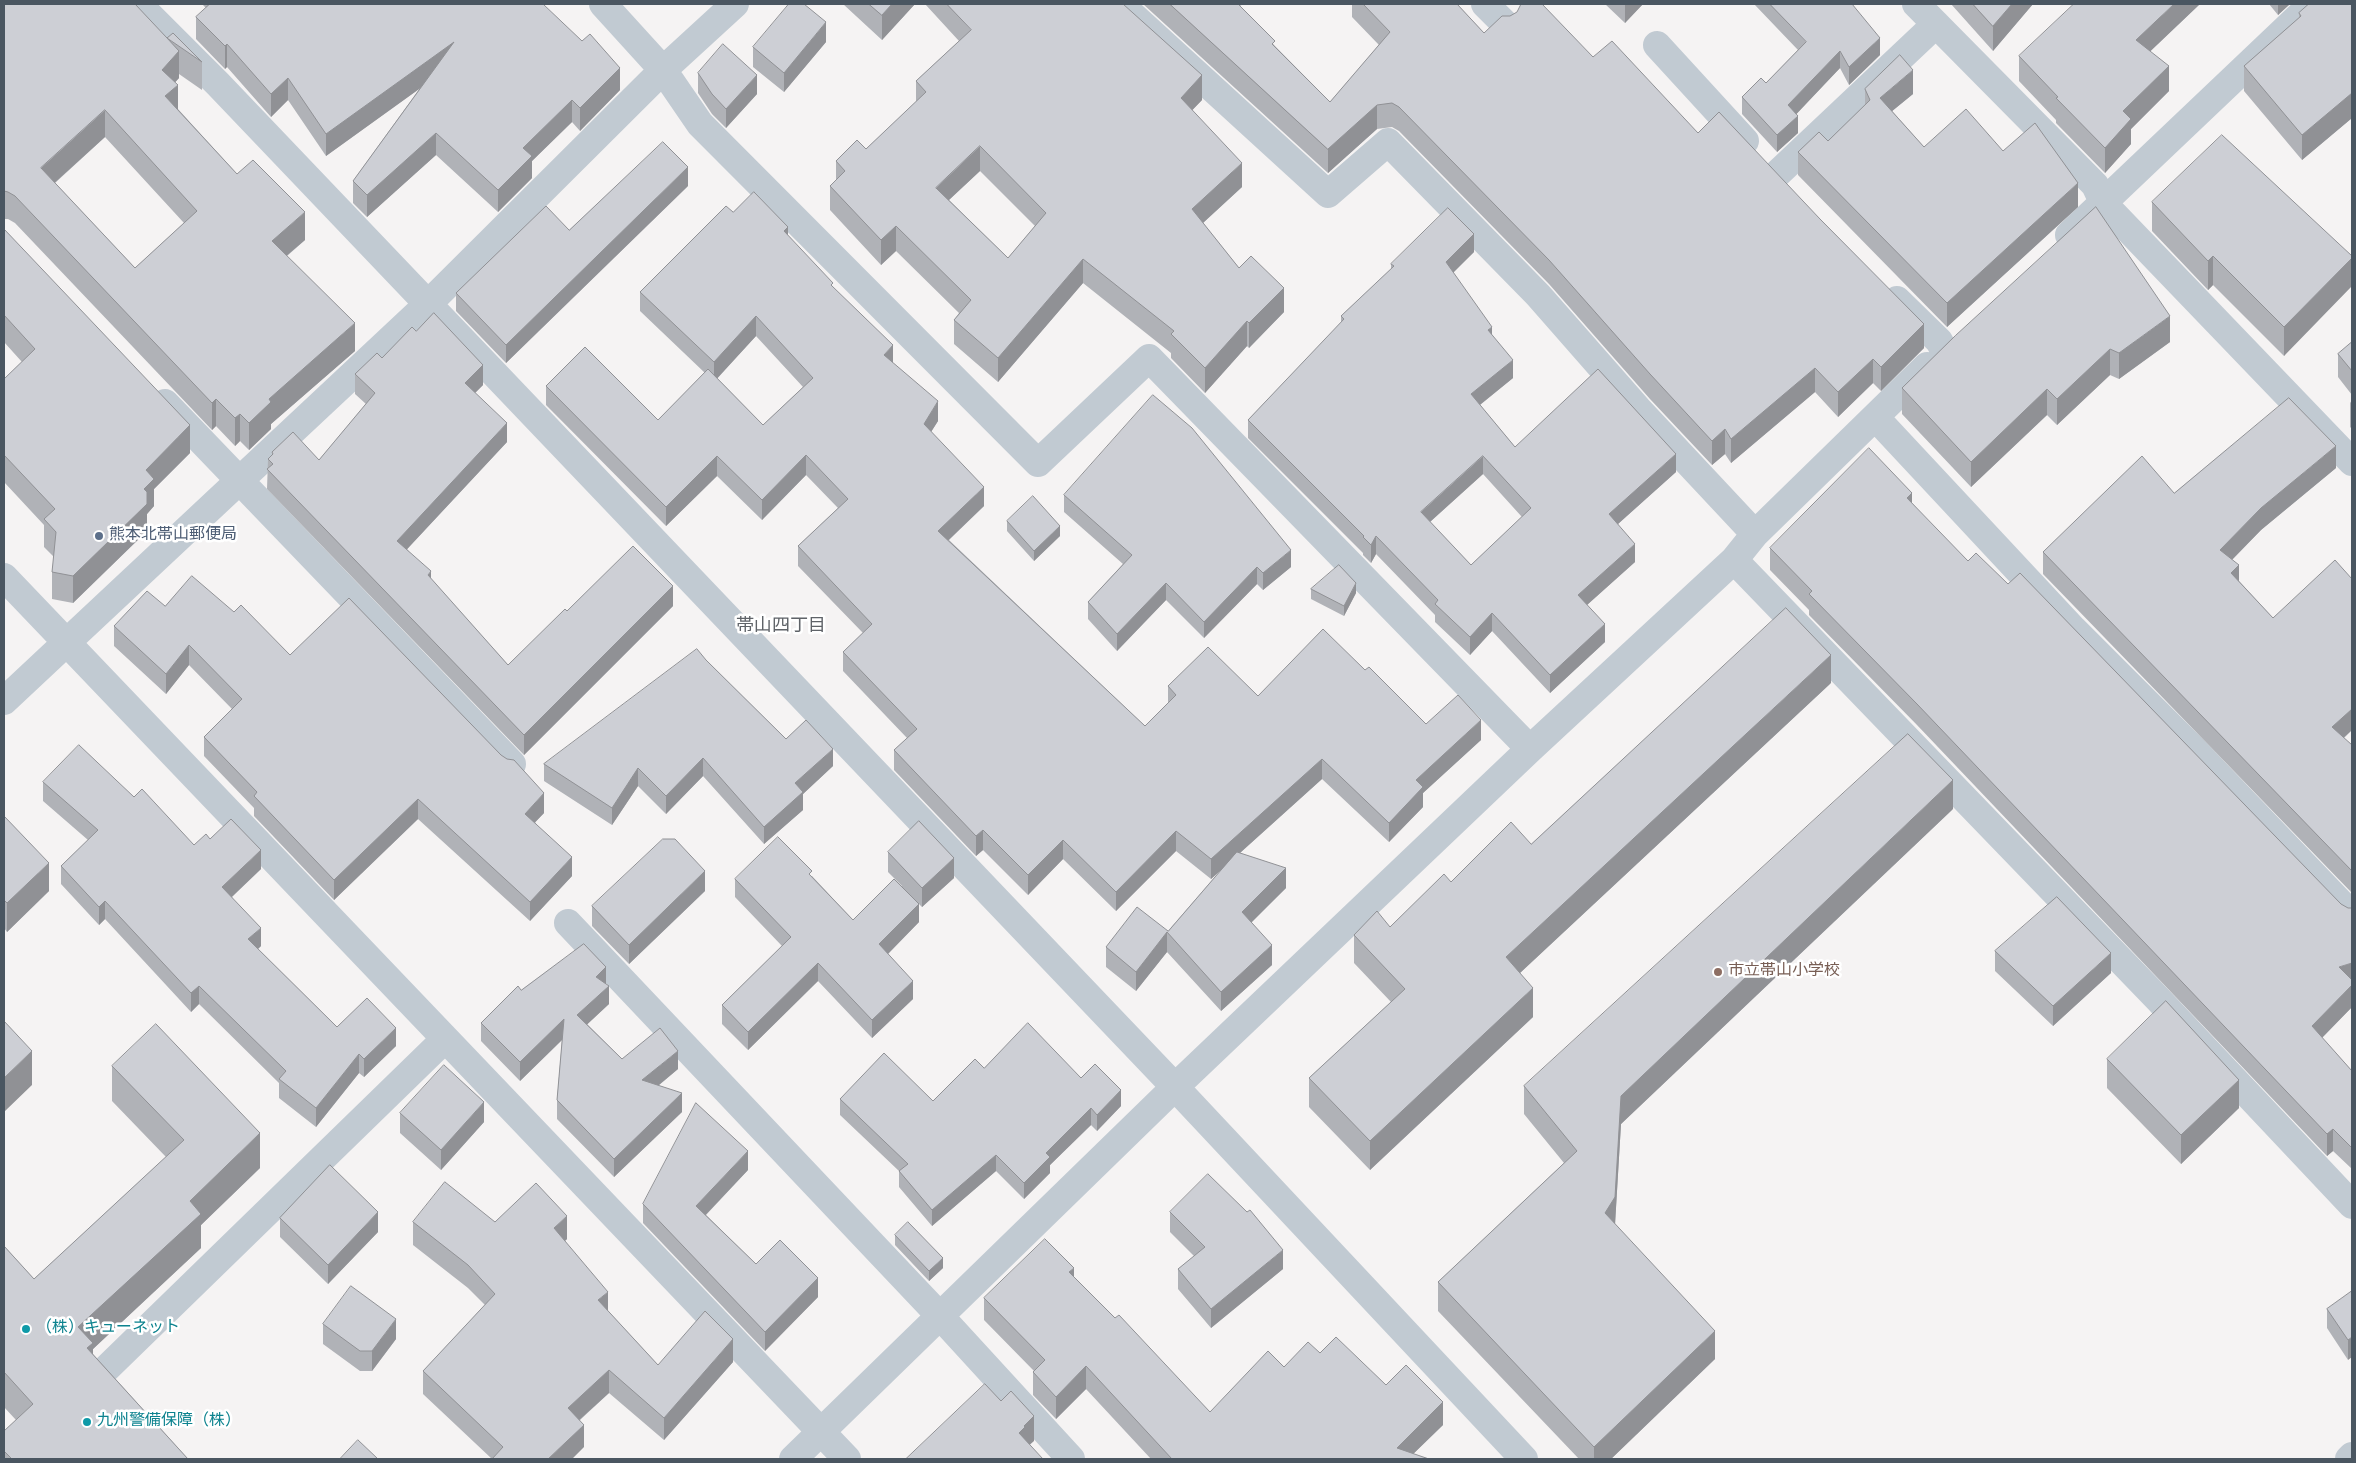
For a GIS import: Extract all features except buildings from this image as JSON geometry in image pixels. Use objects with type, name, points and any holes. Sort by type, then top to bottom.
[{"type":"street","points":[[138,4],[218,84],[1175,1087],[1524,1459]]},
{"type":"street","points":[[603,4],[664,70],[700,124],[1038,463],[1149,358],[1530,749]]},
{"type":"street","points":[[4,702],[428,304],[664,70],[735,4]]},
{"type":"street","points":[[1120,4],[1328,194],[1388,142],[1538,295],[1632,402],[1755,534]]},
{"type":"street","points":[[1485,4],[1506,25]]},
{"type":"street","points":[[1916,4],[2095,185],[2104,204],[2352,462]]},
{"type":"street","points":[[2053,250],[2104,204],[2312,4]]},
{"type":"street","points":[[1776,176],[1936,24]]},
{"type":"street","points":[[1657,45],[1796,196]]},
{"type":"street","points":[[1878,282],[1938,341],[1944,350]]},
{"type":"street","points":[[792,1459],[822,1432],[1175,1087],[1530,749],[1734,560],[1755,534],[1966,330]]},
{"type":"street","points":[[145,382],[238,482],[512,764]]},
{"type":"street","points":[[1876,418],[2073,629],[2193,749],[2352,916]]},
{"type":"street","points":[[1734,560],[2165,1006],[2352,1205]]},
{"type":"street","points":[[4,577],[444,1040],[847,1459]]},
{"type":"street","points":[[568,923],[940,1316],[1071,1459]]},
{"type":"street","points":[[107,1368],[444,1040]]},
{"type":"street","points":[[2349,1459],[2352,1456]]},
{"type":"place","name":"熊本北帯山郵便局","points":[[99,536]]},
{"type":"place","name":"市立帯山小学校","points":[[1718,972]]},
{"type":"place","name":"（株）キューネット","points":[[26,1329]]},
{"type":"place","name":"九州警備保障（株）","points":[[87,1422]]},
{"type":"district","name":"帯山四丁目","points":[[781,627]]}]
